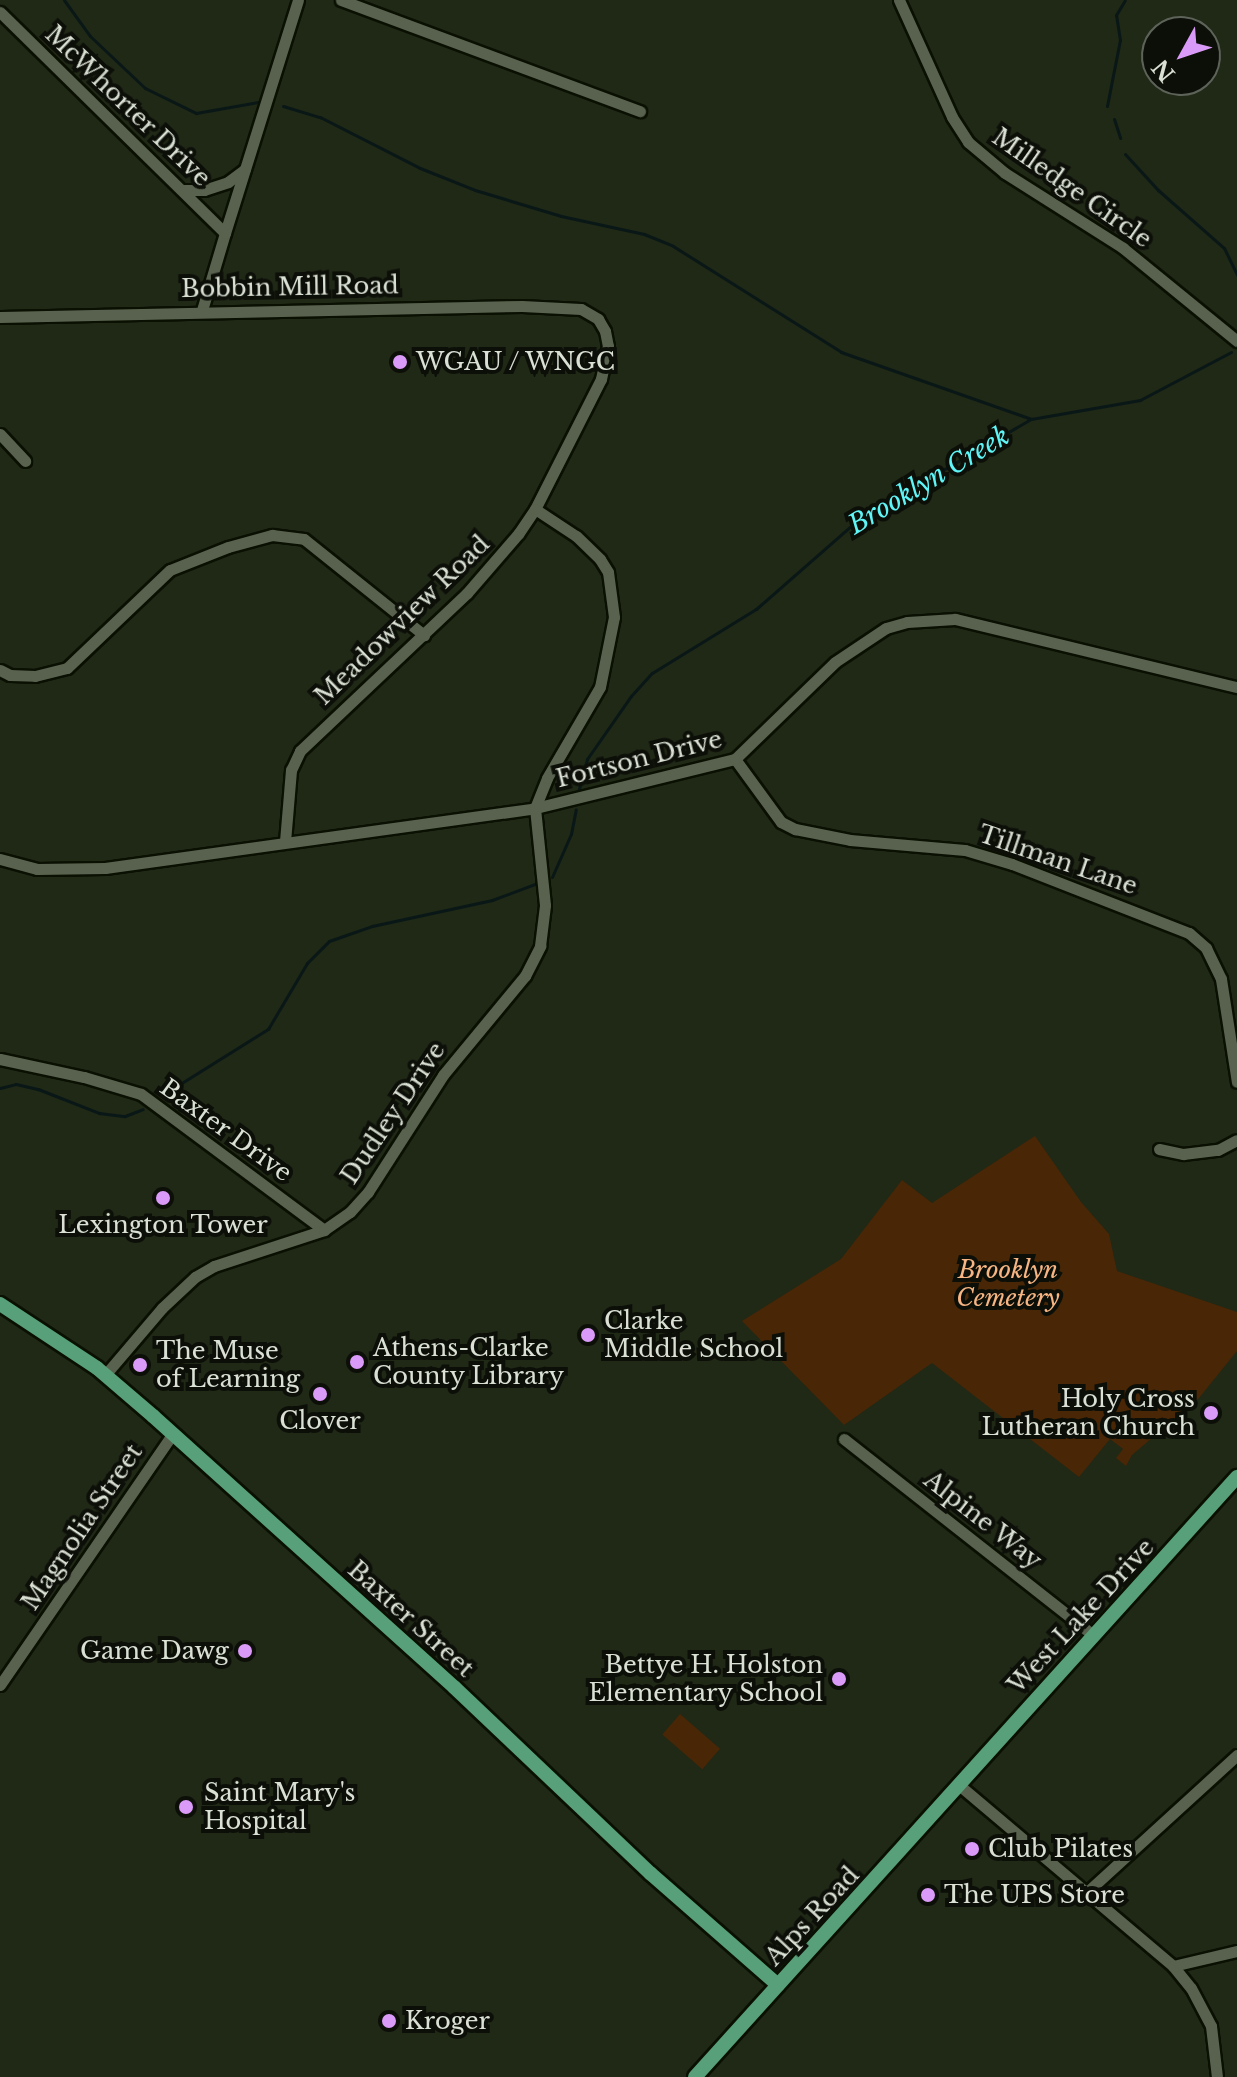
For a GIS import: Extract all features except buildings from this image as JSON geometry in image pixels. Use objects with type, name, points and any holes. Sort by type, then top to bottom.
[{"type":"main road","name":"Baxter Street","points":[[0,1304],[105,1375],[173,1433],[455,1688],[650,1873],[778,1985]]},
{"type":"main road","name":"West Lake Drive","points":[[959,1785],[1237,1477]]},
{"type":"main road","name":"Alps Road","points":[[695,2077],[959,1785]]},
{"type":"street","name":"McWhorter Drive","points":[[202,310],[298,0]]},
{"type":"street","points":[[341,0],[640,111]]},
{"type":"street","name":"Milledge Circle","points":[[899,0],[952,117],[968,142],[1005,173],[1123,248],[1237,341]]},
{"type":"street","name":"McWhorter Drive","points":[[0,12],[225,233]]},
{"type":"street","points":[[184,190],[204,190],[228,182],[245,169]]},
{"type":"street","name":"Bobbin Mill Road","points":[[0,317],[202,310],[507,306],[581,309]]},
{"type":"street","name":"Meadowview Road","points":[[285,841],[291,770],[300,751],[486,573],[535,509],[585,414],[607,363],[605,331],[598,319],[581,309]]},
{"type":"street","points":[[0,434],[25,461]]},
{"type":"street","points":[[535,509],[576,536],[600,559],[608,572],[614,617],[600,687],[547,778],[535,808]]},
{"type":"street","points":[[0,670],[10,675],[35,676],[67,668],[170,570],[228,547],[272,535],[304,539],[424,635]]},
{"type":"street","name":"Fortson Drive","points":[[0,859],[37,869],[105,868],[535,808],[735,759],[835,662],[886,628],[907,622],[955,619],[1070,650],[1237,687]]},
{"type":"street","name":"Tillman Lane","points":[[735,759],[781,822],[795,829],[850,840],[965,850],[1012,864],[1189,933],[1206,948],[1221,979],[1237,1082]]},
{"type":"street","name":"Dudley Drive","points":[[105,1375],[162,1308],[195,1277],[214,1266],[324,1230],[350,1212],[368,1192],[425,1100],[525,976],[536,954],[545,926],[545,905],[535,808]]},
{"type":"street","name":"Baxter Drive","points":[[0,1059],[84,1077],[141,1094],[324,1230]]},
{"type":"street","points":[[1159,1149],[1183,1154],[1218,1150],[1237,1140]]},
{"type":"street","name":"Magnolia Street","points":[[0,1685],[173,1433]]},
{"type":"street","name":"Alpine Way","points":[[844,1439],[1094,1636]]},
{"type":"street","points":[[1087,1892],[1237,1755]]},
{"type":"street","points":[[959,1785],[1173,1966],[1191,1988],[1211,2026],[1217,2077]]},
{"type":"street","points":[[1173,1966],[1237,1951]]},
{"type":"green space","name":"Brooklyn Cemetery","points":[[1035,1136],[1081,1202],[1109,1234],[1117,1271],[1237,1312],[1237,1351],[1199,1398],[1132,1455],[1126,1466],[1116,1458],[1123,1449],[1110,1439],[1079,1477],[932,1363],[844,1425],[742,1321],[841,1259],[902,1180],[932,1203]]},
{"type":"green space","points":[[680,1714],[720,1749],[702,1769],[662,1734]]},
{"type":"waterway","points":[[64,0],[90,36],[145,88],[196,113],[258,102]]},
{"type":"waterway","points":[[1107,106],[1120,40],[1116,15],[1125,0]]},
{"type":"waterway","points":[[283,106],[320,117],[420,168],[475,190],[561,216],[644,234],[673,246],[841,352],[1031,419]]},
{"type":"waterway","points":[[1114,119],[1120,138]]},
{"type":"waterway","points":[[1125,154],[1158,190],[1224,248],[1237,275]]},
{"type":"waterway","name":"Brooklyn Creek","points":[[579,789],[587,759],[631,696],[652,673],[756,609],[860,518],[1031,419],[1140,400],[1231,352]]},
{"type":"waterway","name":"Brooklyn Creek","points":[[552,877],[571,834],[576,809]]},
{"type":"waterway","name":"Brooklyn Creek","points":[[164,1094],[268,1029],[307,963],[329,941],[372,926],[492,900],[535,884]]},
{"type":"waterway","name":"Brooklyn Creek","points":[[0,1088],[16,1084],[38,1089],[99,1113],[125,1116],[143,1109]]},
{"type":"place","name":"WGAU / WNGC","points":[[400,362]]},
{"type":"place","name":"Lexington Tower","points":[[163,1198]]},
{"type":"place","name":"Clarke Middle School","points":[[588,1335]]},
{"type":"place","name":"Athens-Clarke County Library","points":[[357,1362]]},
{"type":"place","name":"The Muse of Learning","points":[[140,1365]]},
{"type":"place","name":"Clover","points":[[320,1394]]},
{"type":"place","name":"Holy Cross Lutheran Church","points":[[1211,1413]]},
{"type":"place","name":"Game Dawg","points":[[245,1651]]},
{"type":"place","name":"Bettye H. Holston Elementary School","points":[[839,1679]]},
{"type":"place","name":"Saint Mary's Hospital","points":[[186,1807]]},
{"type":"place","name":"Club Pilates","points":[[972,1849]]},
{"type":"place","name":"The UPS Store","points":[[928,1895]]},
{"type":"place","name":"Kroger","points":[[389,2021]]}]
